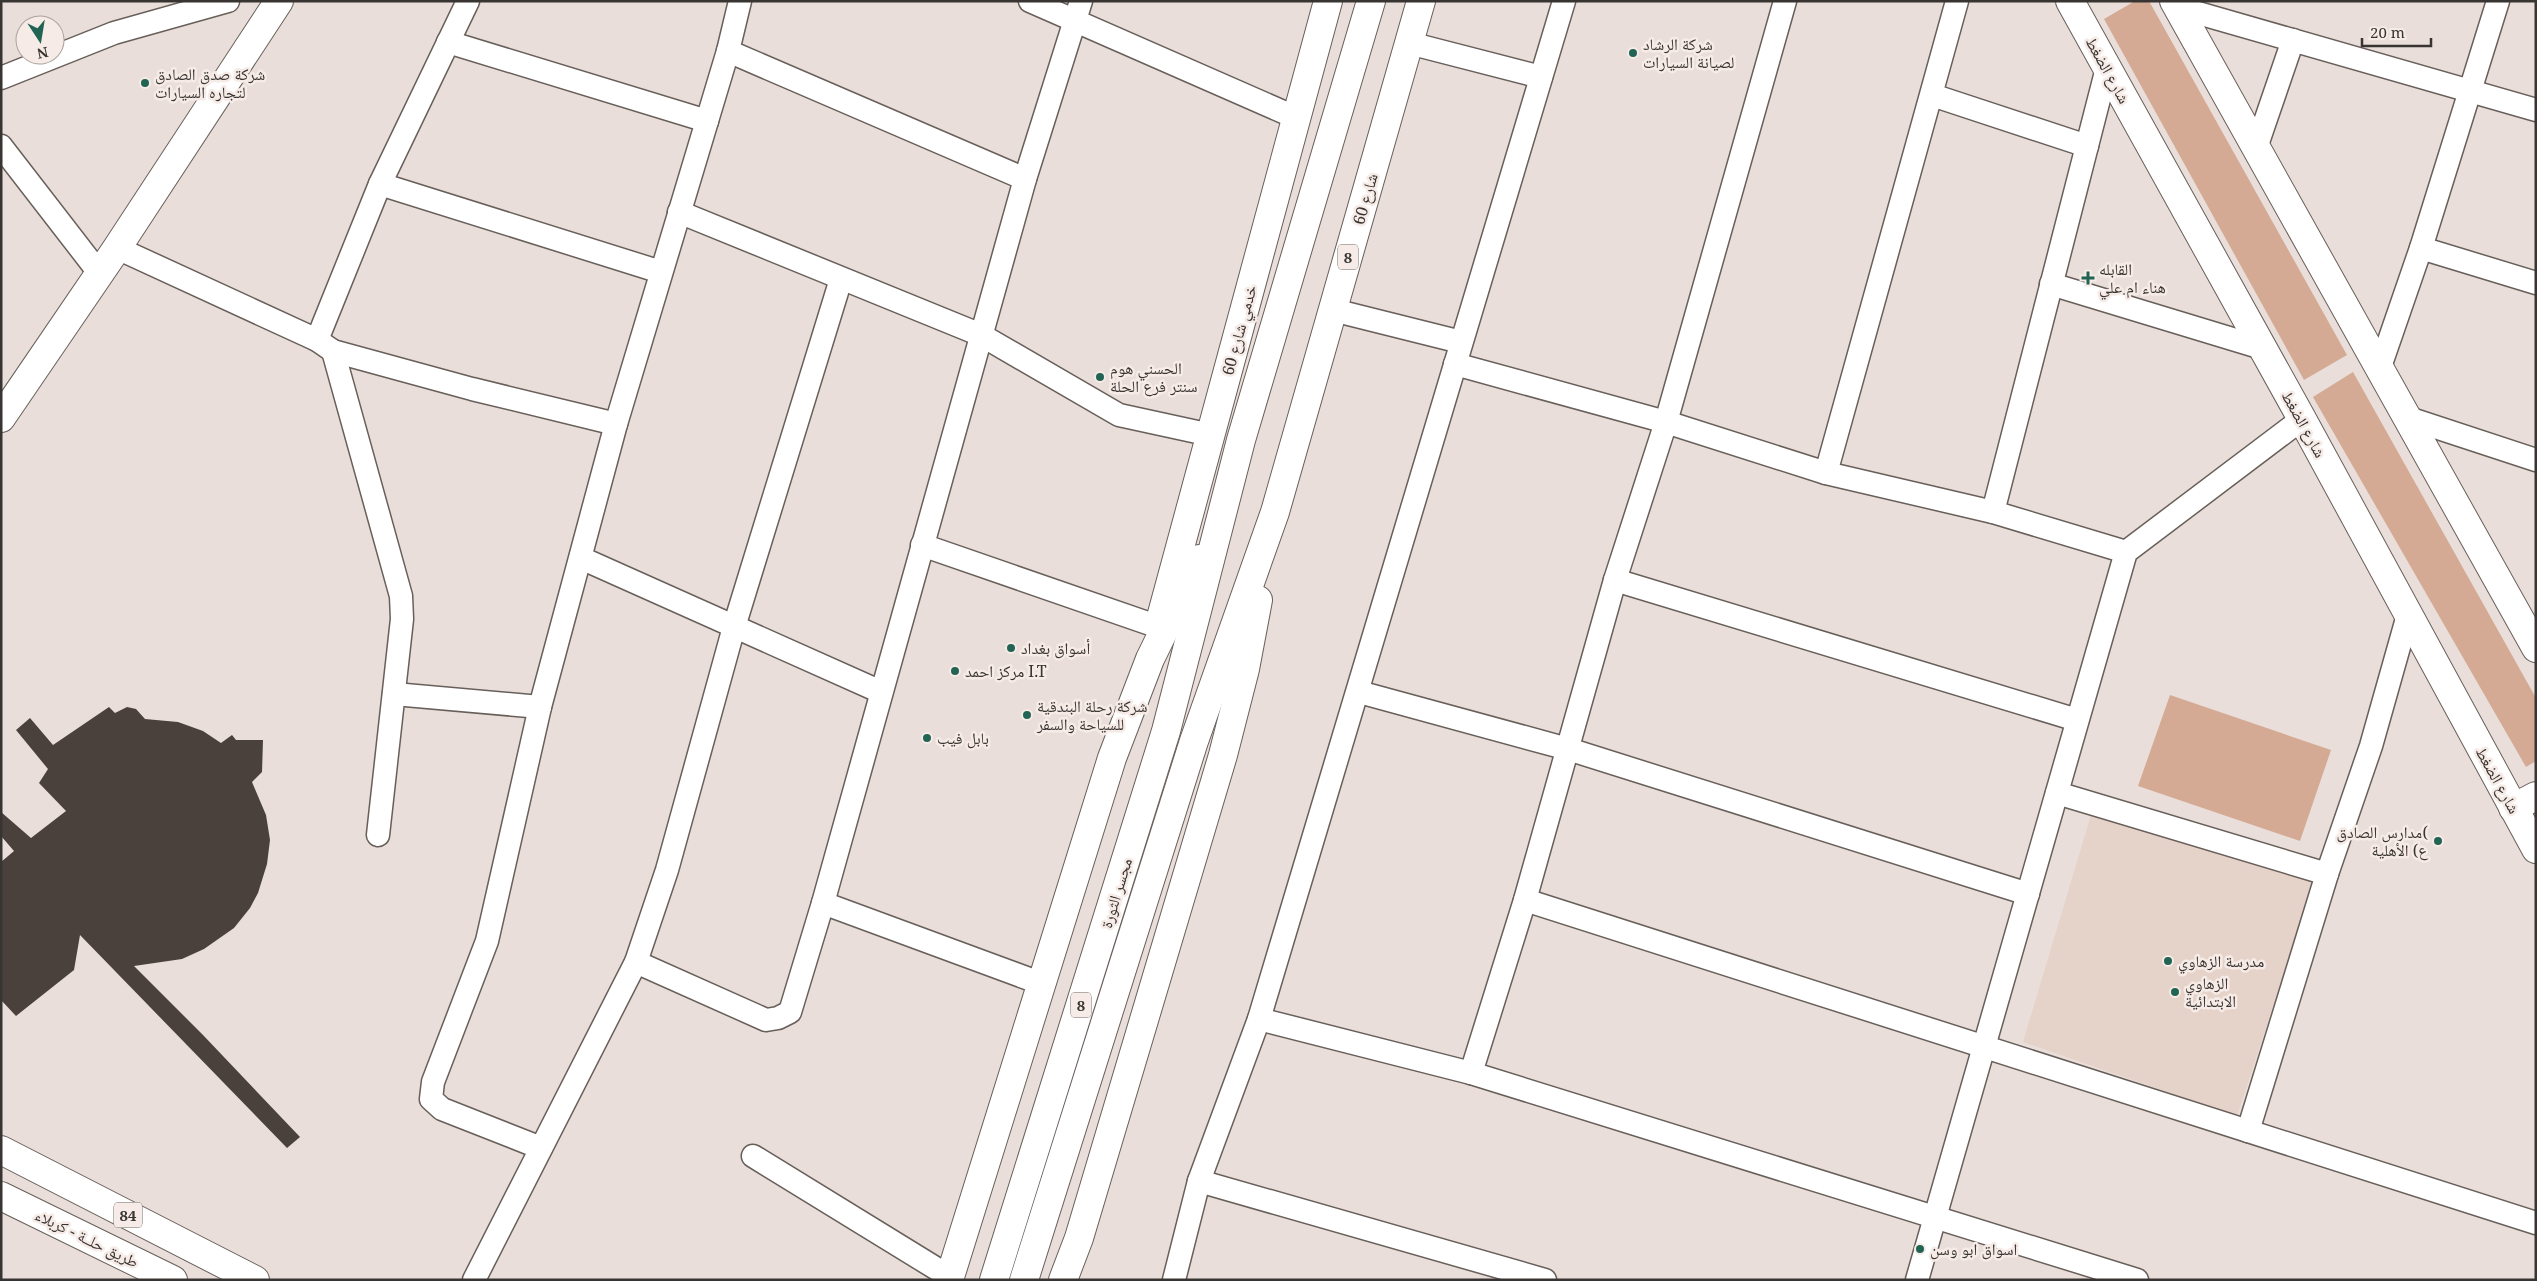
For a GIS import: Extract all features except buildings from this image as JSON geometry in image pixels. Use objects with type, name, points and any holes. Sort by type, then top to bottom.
[{"type":"main road","points":[[1,418],[100,274],[279,1]]},
{"type":"main road","name":"خدمي شارع 60","points":[[1150,659],[1328,1]]},
{"type":"main road","name":"8","points":[[1226,504],[1241,440],[1371,1]]},
{"type":"main road","name":"شارع 60","points":[[1275,512],[1421,1]]},
{"type":"main road","name":"شارع الضغط","points":[[2070,1],[2408,615],[2525,802],[2536,849]]},
{"type":"main road","points":[[2175,4],[2535,645]]},
{"type":"main road","points":[[939,1276],[972,1202],[1112,758],[1150,659],[1226,504]]},
{"type":"main road","name":"مجسر الثورة","points":[[994,1280],[1166,731],[1226,504]]},
{"type":"main road","points":[[1069,1280],[1079,1238],[1223,755],[1245,669],[1275,512]]},
{"type":"main road","name":"مجسر الثورة","points":[[1024,1280],[1194,741],[1275,512]]},
{"type":"main road","name":"84","points":[[1,1150],[255,1280]]},
{"type":"main road","name":"طريق حلــة - كربلاء","points":[[1,1196],[173,1280]]},
{"type":"main road","points":[[1063,1280],[1079,1238]]},
{"type":"street","points":[[1,78],[114,33],[228,1]]},
{"type":"street","points":[[378,835],[402,619],[401,596],[325,345],[380,184],[468,1]]},
{"type":"street","points":[[541,1148],[442,1109],[431,1099],[433,1082],[487,941],[540,707],[616,424],[728,51],[740,1]]},
{"type":"street","points":[[1030,1],[1078,11],[1297,118]]},
{"type":"street","points":[[1174,1280],[1199,1181],[1260,1019],[1564,1]]},
{"type":"street","points":[[1471,1073],[1524,900],[1615,580],[1666,422],[1785,1]]},
{"type":"street","points":[[1826,473],[1957,1]]},
{"type":"street","points":[[2380,367],[2421,248],[2498,1]]},
{"type":"street","points":[[2175,4],[2536,110]]},
{"type":"street","points":[[636,962],[766,1020],[778,1018],[790,1012],[823,903],[1024,179],[1078,11]]},
{"type":"street","points":[[2256,148],[2293,40]]},
{"type":"street","points":[[448,42],[707,121]]},
{"type":"street","points":[[1409,44],[1541,77]]},
{"type":"street","points":[[728,51],[1024,179]]},
{"type":"street","points":[[1993,512],[2108,68]]},
{"type":"street","points":[[1932,95],[2087,146]]},
{"type":"street","points":[[1,146],[100,274]]},
{"type":"street","points":[[380,184],[662,272]]},
{"type":"street","points":[[680,212],[981,335],[1119,415],[1211,435]]},
{"type":"street","points":[[117,248],[325,345],[472,389],[616,424]]},
{"type":"street","points":[[2421,248],[2536,283]]},
{"type":"street","points":[[474,1280],[636,962],[667,870],[734,627],[841,279]]},
{"type":"street","points":[[2051,284],[2262,348]]},
{"type":"street","points":[[1333,310],[1461,342]]},
{"type":"street","points":[[1455,364],[1666,422],[1826,473],[1993,512],[2126,552]]},
{"type":"street","points":[[2408,418],[2536,460]]},
{"type":"street","points":[[1916,1280],[2126,552],[2302,420]]},
{"type":"street","points":[[922,545],[1159,626]]},
{"type":"street","points":[[581,558],[881,692]]},
{"type":"street","points":[[1615,580],[2078,720]]},
{"type":"street","points":[[2248,1131],[2327,874],[2371,746],[2408,615]]},
{"type":"street","points":[[1359,692],[1568,749],[2028,894]]},
{"type":"street","points":[[394,694],[540,707]]},
{"type":"street","points":[[2057,793],[2327,874]]},
{"type":"street","points":[[1524,900],[2536,1222]]},
{"type":"street","points":[[823,903],[1040,983]]},
{"type":"street","points":[[1260,1019],[1471,1073],[2137,1280]]},
{"type":"street","points":[[753,1156],[939,1276]]},
{"type":"street","points":[[1199,1181],[1545,1280]]},
{"type":"shaded area","points":[[2135,1],[2149,1],[2347,355],[2304,380],[2104,19]]},
{"type":"shaded area","points":[[2353,372],[2536,698],[2536,761],[2526,767],[2313,397]]},
{"type":"shaded area","points":[[2170,695],[2331,750],[2300,841],[2138,786]]},
{"type":"shaded area","name":"مدرسة الزهاوي","points":[[2091,815],[2315,879],[2237,1116],[2023,1042]]},
{"type":"place","name":"شركة الرشاد لصيانة السيارات","points":[[1633,53]]},
{"type":"place","name":"شركة صدق الصادق لتجاره السيارات","points":[[145,83]]},
{"type":"place","name":"القابله هناء ام علي","points":[[2088,278]]},
{"type":"place","name":"الحسني هوم سنتر فرع الحلة","points":[[1100,377]]},
{"type":"place","name":"أسواق بغداد","points":[[1011,648]]},
{"type":"place","name":"مركز احمد I.T","points":[[955,671]]},
{"type":"place","name":"شركة رحلة البندقية للسياحة والسفر","points":[[1027,715]]},
{"type":"place","name":"بابل فيب","points":[[927,738]]},
{"type":"place","name":"مدارس الصادق( ع) الأهلية","points":[[2438,841]]},
{"type":"place","name":"مدرسة الزهاوي","points":[[2168,961]]},
{"type":"place","name":"الزهاوي الابتدائية","points":[[2175,992]]},
{"type":"place","name":"اسواق ابو وسن","points":[[1920,1249]]}]
